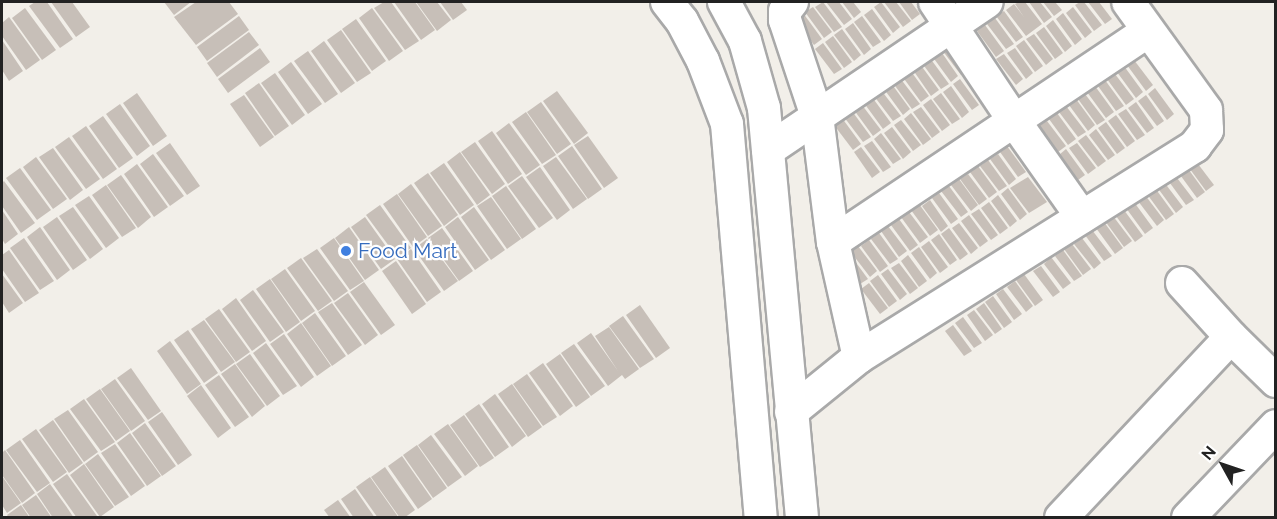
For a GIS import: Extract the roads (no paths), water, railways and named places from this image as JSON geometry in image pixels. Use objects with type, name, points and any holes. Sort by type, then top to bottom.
[{"type":"street","points":[[667,2],[682,21],[703,61],[727,124],[761,518]]},
{"type":"street","points":[[724,2],[748,52],[764,108],[802,518]]},
{"type":"street","points":[[792,2],[785,11],[785,20],[817,116],[833,242],[859,357]]},
{"type":"street","points":[[768,150],[817,116],[943,14],[987,2]]},
{"type":"street","points":[[791,412],[859,357],[1195,146],[1207,130],[1206,110],[1128,2]]},
{"type":"street","points":[[943,14],[1082,217]]},
{"type":"street","points":[[833,242],[1148,31]]},
{"type":"street","points":[[1182,283],[1275,381]]},
{"type":"street","points":[[1061,518],[1231,337]]},
{"type":"street","points":[[1204,512],[1275,426]]},
{"type":"place","name":"Food Mart","points":[[346,251]]}]
